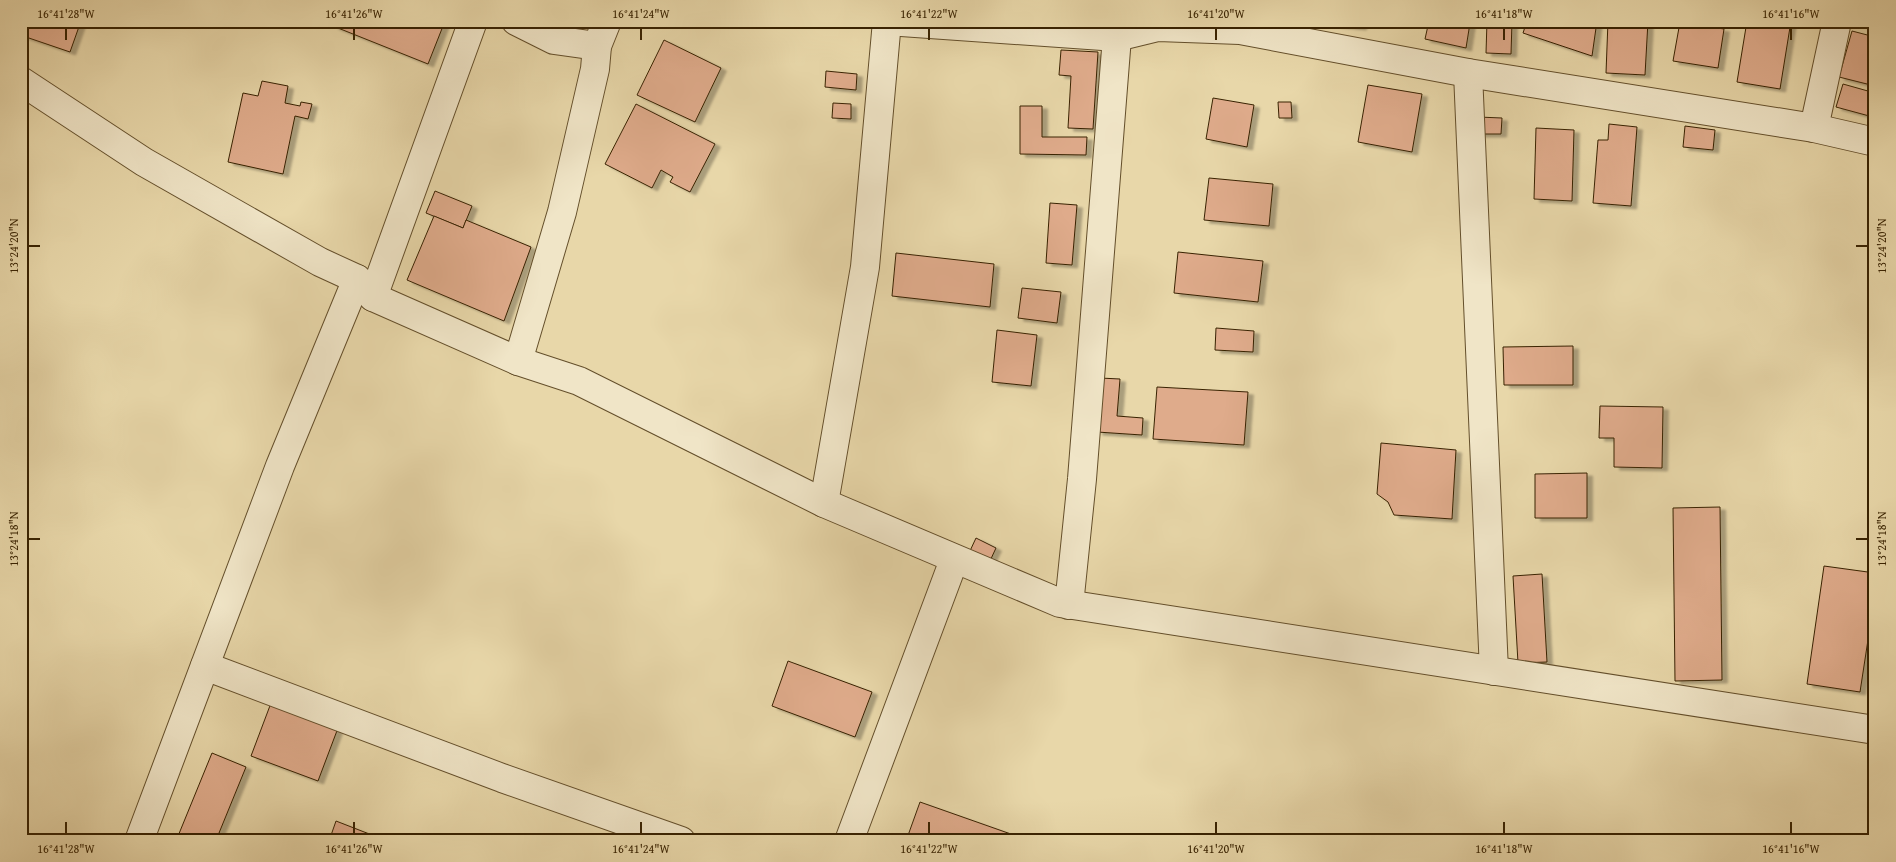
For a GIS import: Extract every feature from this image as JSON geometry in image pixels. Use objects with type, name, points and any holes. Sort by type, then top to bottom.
[{"type":"street","points":[[139,841],[280,466],[365,288],[473,21]]},
{"type":"street","points":[[516,21],[554,40],[597,46]]},
{"type":"street","points":[[518,361],[562,212],[595,69],[597,46],[607,21]]},
{"type":"street","points":[[824,503],[865,267],[887,21],[1111,29],[1158,24],[1240,30],[1468,73],[1814,128],[1875,142]]},
{"type":"street","points":[[1814,128],[1837,21]]},
{"type":"street","points":[[1069,605],[1082,479],[1111,29]]},
{"type":"street","points":[[1468,73],[1494,670]]},
{"type":"street","points":[[21,81],[144,162],[365,288],[518,361],[579,381],[824,503],[954,560],[1060,603],[1875,730]]},
{"type":"street","points":[[850,841],[954,560]]},
{"type":"street","points":[[205,666],[502,778],[681,841]]},
{"type":"building","points":[[29,21],[81,21],[70,52],[23,36]]},
{"type":"building","points":[[335,21],[445,21],[428,64],[333,26]]},
{"type":"building","points":[[1298,21],[1361,21],[1361,27]]},
{"type":"building","points":[[1429,21],[1470,23],[1466,48],[1425,39]]},
{"type":"building","points":[[1487,21],[1512,21],[1511,54],[1486,53]]},
{"type":"building","points":[[1527,21],[1597,21],[1592,56],[1523,33]]},
{"type":"building","points":[[1608,21],[1648,21],[1645,75],[1606,73]]},
{"type":"building","points":[[1747,21],[1791,21],[1780,89],[1737,82]]},
{"type":"building","points":[[1680,22],[1724,29],[1718,68],[1673,61]]},
{"type":"building","points":[[1852,31],[1875,37],[1875,86],[1839,77]]},
{"type":"building","points":[[664,40],[721,68],[695,122],[637,95]]},
{"type":"building","points":[[1061,50],[1098,52],[1093,129],[1068,128],[1071,76],[1059,75]]},
{"type":"building","points":[[826,71],[857,74],[856,90],[825,87]]},
{"type":"building","points":[[262,81],[288,86],[285,103],[300,106],[301,102],[312,104],[308,119],[295,116],[283,174],[228,162],[243,93],[258,96]]},
{"type":"building","points":[[1843,84],[1875,93],[1873,117],[1836,107]]},
{"type":"building","points":[[1368,85],[1422,94],[1412,152],[1358,142]]},
{"type":"building","points":[[1213,98],[1254,105],[1247,147],[1206,139]]},
{"type":"building","points":[[1278,102],[1291,102],[1292,118],[1279,118]]},
{"type":"building","points":[[833,103],[851,104],[851,119],[832,118]]},
{"type":"building","points":[[636,104],[715,144],[690,192],[670,182],[673,177],[661,170],[652,188],[605,164]]},
{"type":"building","points":[[1020,106],[1042,106],[1042,137],[1087,137],[1086,155],[1020,154]]},
{"type":"building","points":[[1478,117],[1502,118],[1501,134],[1477,134]]},
{"type":"building","points":[[1609,124],[1637,127],[1631,206],[1593,203],[1598,140],[1608,140]]},
{"type":"building","points":[[1685,126],[1715,130],[1713,150],[1683,147]]},
{"type":"building","points":[[1536,128],[1574,130],[1572,201],[1534,199]]},
{"type":"building","points":[[1209,178],[1273,184],[1269,226],[1204,220]]},
{"type":"building","points":[[435,191],[472,206],[463,228],[426,213]]},
{"type":"building","points":[[1050,203],[1077,205],[1072,265],[1046,263]]},
{"type":"building","points":[[434,216],[463,228],[466,220],[531,247],[504,321],[407,280]]},
{"type":"building","points":[[1178,252],[1263,261],[1258,302],[1174,293]]},
{"type":"building","points":[[896,253],[994,264],[990,307],[892,296]]},
{"type":"building","points":[[1022,288],[1061,292],[1057,323],[1018,318]]},
{"type":"building","points":[[1216,328],[1254,331],[1253,352],[1215,350]]},
{"type":"building","points":[[997,330],[1037,335],[1031,386],[992,382]]},
{"type":"building","points":[[1573,346],[1573,385],[1504,385],[1503,347]]},
{"type":"building","points":[[1100,378],[1120,379],[1117,416],[1143,418],[1142,435],[1097,432]]},
{"type":"building","points":[[1157,387],[1248,392],[1244,445],[1153,439]]},
{"type":"building","points":[[1600,406],[1663,407],[1662,468],[1614,467],[1614,438],[1599,438]]},
{"type":"building","points":[[1381,443],[1456,450],[1452,519],[1394,515],[1388,502],[1377,494]]},
{"type":"building","points":[[1587,473],[1587,518],[1535,518],[1535,474]]},
{"type":"building","points":[[1720,507],[1722,680],[1675,681],[1673,508]]},
{"type":"building","points":[[976,538],[996,548],[989,563],[969,553]]},
{"type":"building","points":[[1824,566],[1875,573],[1875,594],[1860,692],[1807,684]]},
{"type":"building","points":[[1542,574],[1547,662],[1518,663],[1513,576]]},
{"type":"building","points":[[788,661],[872,692],[855,737],[772,706]]},
{"type":"building","points":[[271,703],[338,728],[318,781],[251,756]]},
{"type":"building","points":[[212,753],[246,767],[219,833],[237,841],[176,841]]},
{"type":"building","points":[[920,802],[1025,839],[1024,841],[906,841]]},
{"type":"building","points":[[336,821],[377,837],[375,841],[329,841]]}]
